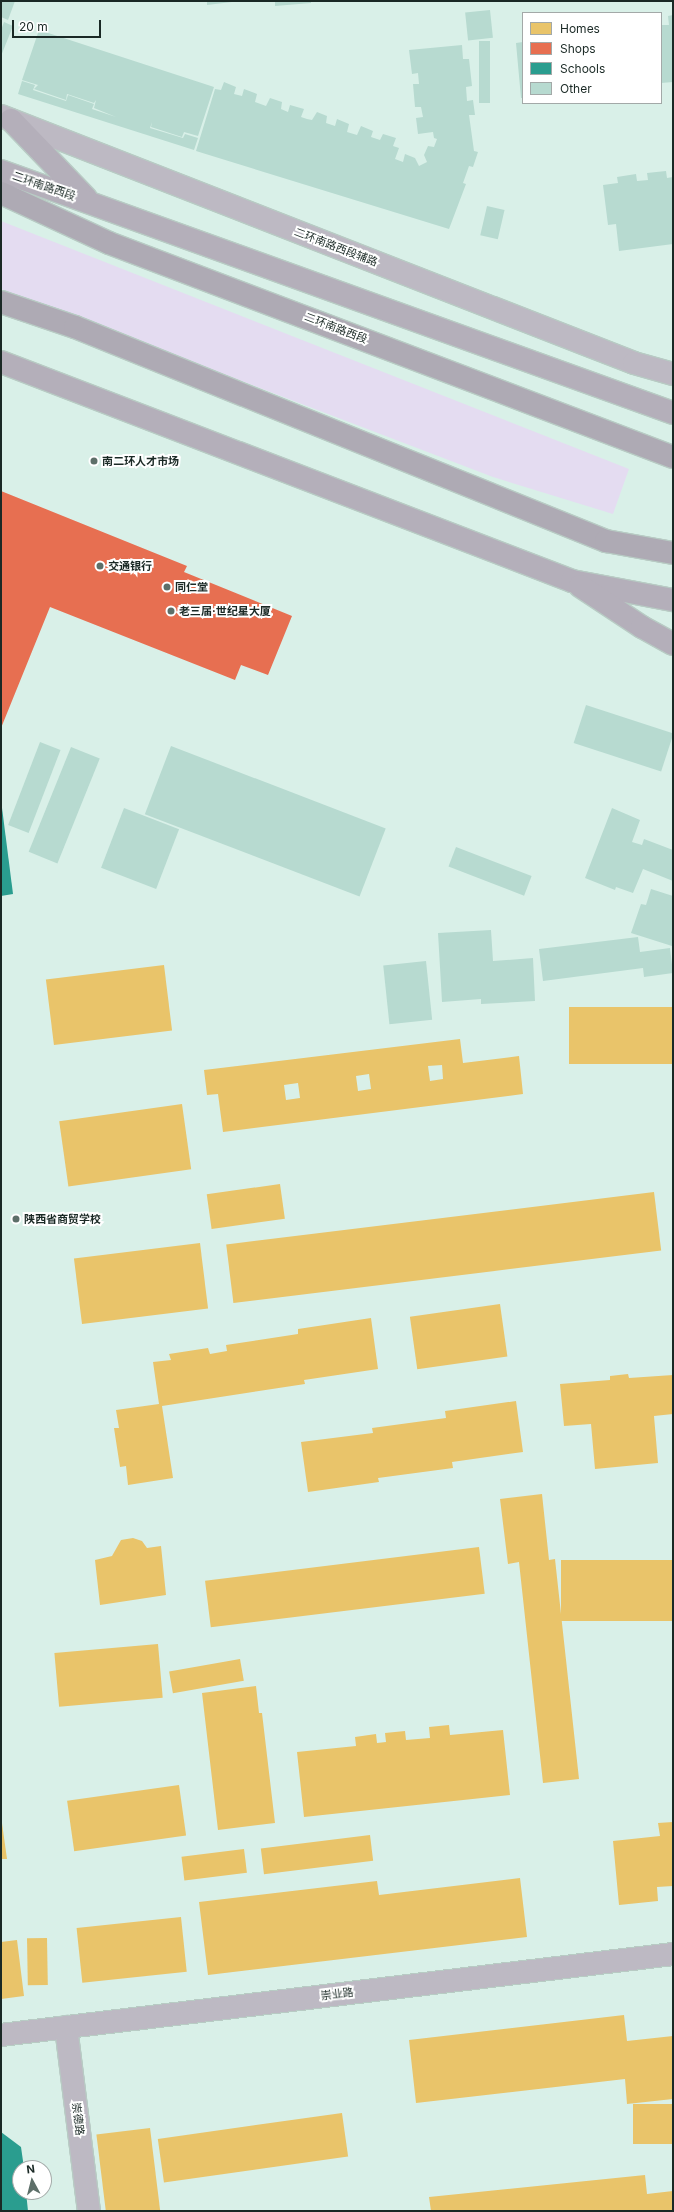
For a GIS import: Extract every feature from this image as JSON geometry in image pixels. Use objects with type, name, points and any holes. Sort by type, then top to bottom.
[{"type":"highway","name":"二环南路西段","points":[[1,193],[109,242],[673,457]]},
{"type":"highway","points":[[1,302],[75,327],[606,541],[673,553]]},
{"type":"main road","points":[[6,118],[88,201]]},
{"type":"main road","name":"二环南路西段","points":[[1,172],[88,201],[673,413]]},
{"type":"main road","points":[[1,362],[572,581],[673,600]]},
{"type":"main road","points":[[572,581],[642,628],[673,644]]},
{"type":"street","name":"二环南路西段辅路","points":[[6,118],[634,363],[673,374]]},
{"type":"street","name":"崇业路","points":[[1,2035],[673,1954]]},
{"type":"street","name":"崇德路","points":[[66,2028],[89,2211]]},
{"type":"shaded area","points":[[1,221],[629,469],[613,514],[493,477],[1,289]]},
{"type":"building: Homes","points":[[164,965],[172,1031],[54,1045],[46,980]]},
{"type":"building: Homes","points":[[569,1007],[673,1007],[673,1064],[569,1064]]},
{"type":"building: Homes","points":[[460,1039],[463,1063],[519,1056],[523,1094],[223,1132],[218,1094],[207,1095],[204,1070]],"holes":[[[442,1065],[443,1079],[430,1081],[428,1066]],[[369,1074],[371,1089],[358,1091],[356,1076]],[[298,1083],[300,1098],[286,1100],[284,1085]]]},
{"type":"building: Homes","points":[[182,1104],[191,1169],[68,1187],[59,1121]]},
{"type":"building: Homes","points":[[280,1184],[285,1219],[212,1229],[207,1194]]},
{"type":"building: Homes","points":[[654,1192],[661,1251],[233,1303],[226,1245]]},
{"type":"building: Homes","points":[[200,1243],[208,1309],[82,1324],[74,1258]]},
{"type":"building: Homes","points":[[500,1304],[507,1356],[417,1369],[410,1317]]},
{"type":"building: Homes","points":[[371,1318],[378,1369],[304,1380],[305,1384],[162,1406],[173,1478],[128,1485],[126,1466],[120,1467],[114,1428],[119,1428],[116,1410],[159,1404],[153,1362],[171,1360],[169,1354],[208,1348],[210,1354],[227,1351],[226,1345],[298,1334],[298,1329]]},
{"type":"building: Homes","points":[[628,1374],[629,1378],[673,1375],[673,1414],[654,1416],[658,1463],[595,1469],[591,1424],[564,1426],[560,1384],[610,1380],[610,1376]]},
{"type":"building: Homes","points":[[516,1401],[523,1452],[452,1462],[453,1468],[378,1478],[379,1482],[308,1492],[301,1442],[373,1433],[372,1428],[446,1418],[445,1411]]},
{"type":"building: Homes","points":[[542,1494],[549,1560],[555,1559],[579,1779],[543,1783],[519,1562],[508,1564],[500,1499]]},
{"type":"building: Homes","points":[[133,1538],[142,1541],[147,1548],[161,1546],[166,1595],[100,1605],[95,1560],[112,1556],[121,1540]]},
{"type":"building: Homes","points":[[479,1547],[485,1594],[211,1627],[205,1581]]},
{"type":"building: Homes","points":[[561,1560],[673,1560],[673,1621],[561,1621]]},
{"type":"building: Homes","points":[[158,1644],[163,1698],[59,1707],[54,1653]]},
{"type":"building: Homes","points":[[240,1659],[244,1681],[173,1693],[169,1672]]},
{"type":"building: Homes","points":[[256,1686],[259,1713],[262,1713],[275,1823],[218,1830],[202,1693]]},
{"type":"building: Homes","points":[[449,1725],[450,1735],[503,1730],[510,1795],[304,1817],[297,1752],[356,1746],[355,1737],[376,1734],[377,1743],[386,1742],[385,1733],[405,1731],[406,1740],[430,1738],[429,1727]]},
{"type":"building: Homes","points":[[179,1785],[186,1836],[74,1851],[67,1801]]},
{"type":"building: Homes","points":[[1,1816],[7,1859],[1,1859]]},
{"type":"building: Homes","points":[[673,1822],[673,1886],[657,1887],[658,1901],[619,1905],[613,1841],[660,1836],[658,1823]]},
{"type":"building: Homes","points":[[370,1835],[373,1861],[264,1874],[261,1848]]},
{"type":"building: Homes","points":[[244,1849],[247,1873],[184,1880],[181,1857]]},
{"type":"building: Homes","points":[[520,1878],[527,1937],[208,1975],[199,1902],[377,1881],[379,1895]]},
{"type":"building: Homes","points":[[181,1917],[187,1972],[82,1983],[77,1928]]},
{"type":"building: Homes","points":[[27,1938],[47,1938],[48,1985],[28,1985]]},
{"type":"building: Homes","points":[[17,1940],[24,1996],[1,1999],[1,1942]]},
{"type":"building: Homes","points":[[624,2015],[627,2041],[673,2036],[673,2099],[627,2104],[625,2079],[416,2103],[409,2040]]},
{"type":"building: Homes","points":[[633,2104],[673,2104],[673,2144],[633,2144]]},
{"type":"building: Homes","points":[[342,2113],[348,2157],[164,2182],[158,2139]]},
{"type":"building: Homes","points":[[150,2128],[160,2211],[106,2211],[96,2135]]},
{"type":"building: Homes","points":[[645,2175],[647,2194],[673,2191],[673,2211],[431,2211],[429,2197]]},
{"type":"building: Shops","name":"老三届·世纪星大厦","points":[[1,491],[187,566],[184,572],[292,616],[268,675],[241,665],[235,680],[50,607],[1,728]]},
{"type":"building: Schools","points":[[1,800],[13,894],[1,896]]},
{"type":"building: Schools","points":[[1,2132],[21,2147],[23,2160],[12,2160],[12,2200],[27,2200],[28,2211],[1,2211]]},
{"type":"building: Other","points":[[1,1],[15,1],[8,20],[1,17]]},
{"type":"building: Other","points":[[207,1],[232,1],[232,2],[207,5]]},
{"type":"building: Other","points":[[275,1],[311,1],[311,3],[275,6]]},
{"type":"building: Other","points":[[490,10],[493,38],[468,40],[465,13]]},
{"type":"building: Other","points":[[673,15],[673,82],[662,83],[662,25],[669,25],[668,16]]},
{"type":"building: Other","points":[[4,22],[13,26],[1,56],[1,30]]},
{"type":"building: Other","points":[[39,30],[214,87],[198,136],[184,132],[182,137],[151,127],[152,122],[150,128],[183,138],[185,134],[198,138],[194,150],[18,94],[22,81],[35,85],[33,90],[66,101],[68,95],[94,104],[92,109],[116,117],[94,108],[96,100],[94,103],[67,94],[66,100],[34,89],[38,85],[22,80]]},
{"type":"building: Other","points":[[479,41],[490,41],[490,103],[479,103]]},
{"type":"building: Other","points":[[522,42],[522,98],[521,98],[516,43]]},
{"type":"building: Other","points":[[462,45],[463,59],[469,59],[472,86],[466,87],[467,101],[473,100],[475,115],[469,115],[474,151],[478,152],[473,167],[469,166],[463,183],[466,184],[449,229],[196,151],[215,89],[221,90],[224,82],[236,87],[234,94],[242,96],[244,89],[257,94],[255,102],[266,106],[270,98],[282,102],[281,109],[288,112],[290,105],[304,109],[301,117],[307,119],[312,120],[317,112],[327,116],[326,123],[335,126],[337,119],[349,124],[347,132],[357,135],[361,126],[373,131],[371,137],[380,140],[383,134],[396,138],[393,146],[399,148],[395,159],[403,162],[405,154],[415,158],[419,166],[427,162],[424,155],[428,146],[434,147],[437,139],[434,138],[433,132],[418,134],[416,118],[423,117],[421,107],[415,107],[413,84],[419,84],[418,73],[412,74],[409,50]]},
{"type":"building: Other","points":[[666,171],[667,178],[673,177],[673,244],[619,251],[616,224],[608,225],[603,185],[618,183],[617,177],[636,174],[637,181],[648,180],[647,173]]},
{"type":"building: Other","points":[[487,206],[505,210],[498,239],[480,235]]},
{"type":"building: Other","points":[[586,705],[673,733],[661,771],[574,743]]},
{"type":"building: Other","points":[[40,742],[61,750],[29,833],[8,825]]},
{"type":"building: Other","points":[[171,746],[386,828],[360,897],[145,814]]},
{"type":"building: Other","points":[[71,747],[100,759],[57,863],[29,852]]},
{"type":"building: Other","points":[[124,808],[179,829],[156,889],[101,868]]},
{"type":"building: Other","points":[[612,808],[640,820],[632,842],[642,845],[644,839],[673,850],[673,881],[643,869],[633,893],[616,887],[615,890],[585,878]]},
{"type":"building: Other","points":[[456,847],[532,876],[524,896],[448,867]]},
{"type":"building: Other","points":[[651,889],[673,896],[672,946],[631,933],[641,904],[646,905]]},
{"type":"building: Other","points":[[491,930],[493,961],[533,958],[535,1001],[481,1004],[481,999],[442,1002],[438,933]]},
{"type":"building: Other","points":[[638,937],[640,952],[670,948],[673,973],[644,977],[643,968],[543,981],[539,949]]},
{"type":"building: Other","points":[[426,961],[432,1020],[389,1024],[383,965]]},
{"type":"place","name":"南二环人才市场","points":[[94,461]]},
{"type":"place","name":"交通银行","points":[[100,566]]},
{"type":"place","name":"同仁堂","points":[[167,587]]},
{"type":"place","name":"老三届·世纪星大厦","points":[[171,611]]},
{"type":"place","name":"陕西省商贸学校","points":[[16,1219]]}]
